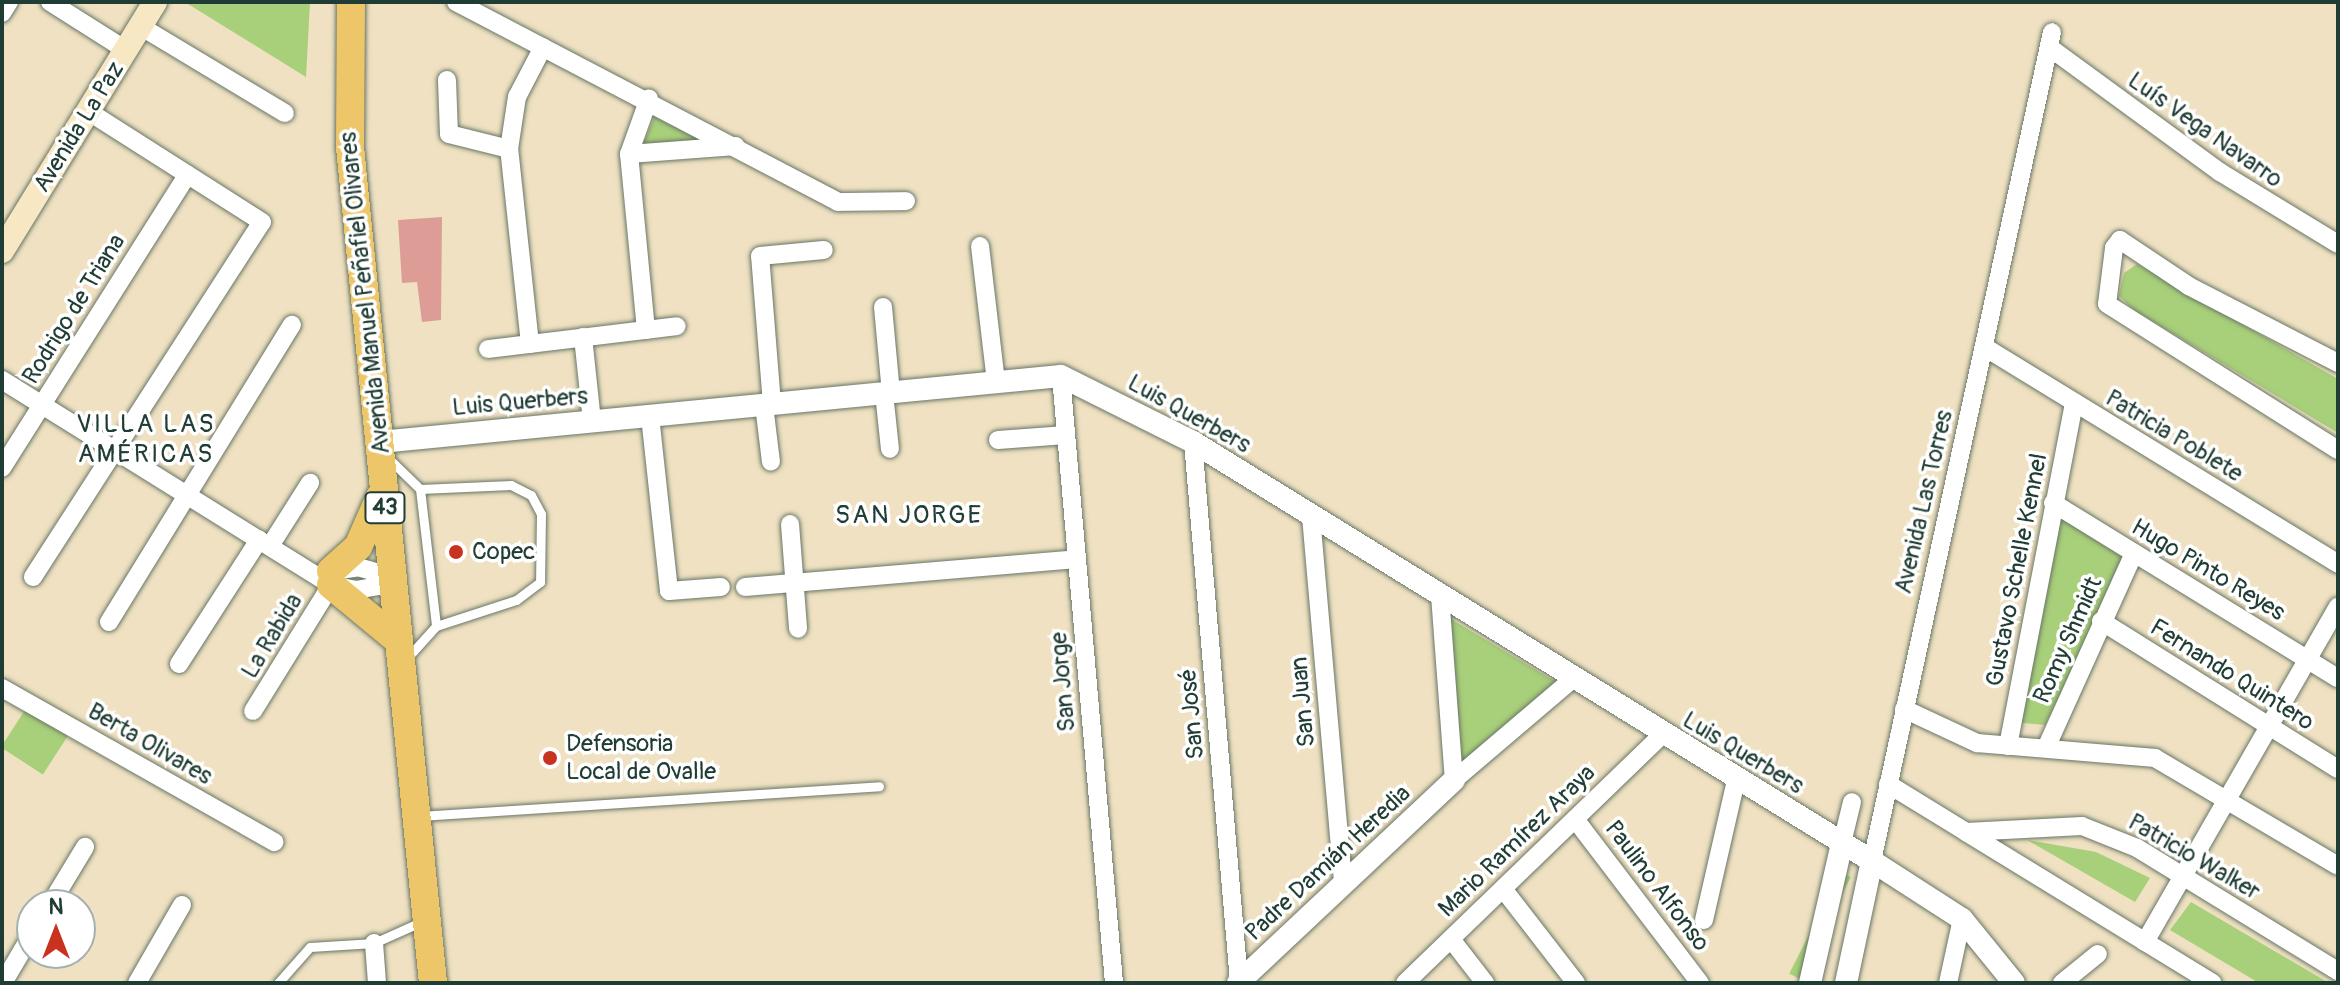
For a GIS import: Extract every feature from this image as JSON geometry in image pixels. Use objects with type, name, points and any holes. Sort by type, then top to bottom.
[{"type":"main road","name":"Avenida La Paz","points":[[2,251],[10,219],[88,111],[155,2]]},
{"type":"main road","name":"Avenida Manuel Peñafiel Olivares","points":[[338,2],[381,446],[389,580],[411,816],[422,924],[433,983]]},
{"type":"main road","name":"Avenida Manuel Peñafiel Olivares","points":[[347,89],[351,2]]},
{"type":"main road","points":[[384,485],[367,533],[326,578],[394,637]]},
{"type":"main road","name":"Avenida Manuel Peñafiel Olivares","points":[[417,983],[422,924]]},
{"type":"street","points":[[2,13],[9,2]]},
{"type":"street","points":[[50,2],[126,50]]},
{"type":"street","points":[[456,2],[649,98],[838,202],[906,201]]},
{"type":"street","points":[[140,26],[285,113]]},
{"type":"street","name":"Luís Vega Navarro","points":[[2050,40],[2220,172],[2338,244]]},
{"type":"street","name":"Avenida Las Torres","points":[[1846,983],[1986,348],[2050,40]]},
{"type":"street","points":[[530,344],[509,149],[517,97],[543,47]]},
{"type":"street","points":[[447,80],[449,134],[509,149]]},
{"type":"street","points":[[646,330],[629,154],[649,98]]},
{"type":"street","points":[[33,577],[262,222],[88,111]]},
{"type":"street","points":[[629,154],[736,146]]},
{"type":"street","name":"Rodrigo de Triana","points":[[2,468],[187,175]]},
{"type":"street","points":[[2338,363],[2189,286],[2120,240],[2114,248],[2107,304],[2338,450]]},
{"type":"street","points":[[980,246],[996,382]]},
{"type":"street","points":[[771,462],[760,256],[824,250]]},
{"type":"street","points":[[883,307],[890,449]]},
{"type":"street","points":[[109,622],[189,497],[292,325]]},
{"type":"street","points":[[488,349],[677,326]]},
{"type":"street","points":[[583,337],[592,421]]},
{"type":"street","name":"Patricia Poblete","points":[[1986,348],[2338,564]]},
{"type":"street","name":"Luis Querbers","points":[[381,446],[592,421],[1061,376],[1193,442],[1736,780],[1872,861],[1962,919],[2014,983]]},
{"type":"street","name":"San Jorge","points":[[1061,376],[1114,983]]},
{"type":"street","points":[[2,380],[264,543],[326,578],[356,590],[389,580]]},
{"type":"street","name":"Gustavo Schelle Kennel","points":[[2008,746],[2074,402]]},
{"type":"street","points":[[650,416],[669,591],[721,587]]},
{"type":"street","points":[[998,440],[1066,435]]},
{"type":"street","name":"San José","points":[[1193,442],[1239,982]]},
{"type":"street","points":[[179,664],[310,483]]},
{"type":"street","name":"Hugo Pinto Reyes","points":[[2053,503],[2338,678]]},
{"type":"street","name":"San Juan","points":[[1311,516],[1343,884]]},
{"type":"street","points":[[790,524],[798,629]]},
{"type":"street","name":"Romy Shmidt","points":[[2046,748],[2134,553]]},
{"type":"street","points":[[745,587],[1077,559]]},
{"type":"street","name":"La Rabida","points":[[253,711],[326,578]]},
{"type":"street","points":[[1440,595],[1454,780]]},
{"type":"street","points":[[2145,942],[2338,607]]},
{"type":"street","name":"Fernando Quintero","points":[[2101,621],[2338,769]]},
{"type":"street","name":"Padre Damián Heredia","points":[[1239,982],[1454,780],[1574,678]]},
{"type":"street","name":"Berta Olivares","points":[[2,688],[274,842]]},
{"type":"street","points":[[1904,709],[1977,743],[2155,758],[2338,866]]},
{"type":"street","name":"Mario Ramírez Araya","points":[[1405,983],[1663,734]]},
{"type":"street","points":[[1704,920],[1736,780]]},
{"type":"street","points":[[1888,784],[2212,983]]},
{"type":"street","points":[[1810,983],[1852,802]]},
{"type":"street","name":"Paulino Alfonso","points":[[1575,819],[1700,983]]},
{"type":"street","name":"Patricio Walker","points":[[1966,832],[2082,826],[2181,875],[2338,971]]},
{"type":"street","points":[[60,889],[85,847]]},
{"type":"street","points":[[1504,890],[1576,983]]},
{"type":"street","points":[[137,983],[182,905]]},
{"type":"street","points":[[1948,983],[1962,919]]},
{"type":"street","points":[[1451,939],[1485,983]]},
{"type":"street","points":[[374,943],[377,983]]},
{"type":"street","points":[[2062,983],[2098,954]]},
{"type":"street","points":[[3,983],[16,961]]},
{"type":"lane","points":[[381,446],[420,489],[436,626]]},
{"type":"lane","points":[[398,669],[436,626],[516,600],[540,582],[541,514],[531,495],[511,485],[420,489]]},
{"type":"lane","points":[[411,816],[879,786]]},
{"type":"lane","points":[[278,983],[310,947],[374,943],[422,924]]},
{"type":"green space","points":[[189,2],[310,2],[306,77],[188,4]]},
{"type":"green space","points":[[657,111],[714,142],[642,147]]},
{"type":"green space","points":[[2137,264],[2338,379],[2338,433],[2134,310],[2119,296],[2124,273]]},
{"type":"green space","points":[[2058,499],[2133,545],[2045,725],[2013,722]]},
{"type":"green space","points":[[1451,619],[1556,682],[1462,763]]},
{"type":"green space","points":[[27,707],[69,734],[43,774],[2,748]]},
{"type":"green space","points":[[2027,840],[2096,852],[2150,878],[2135,902]]},
{"type":"green space","points":[[1841,872],[1851,877],[1799,979],[1789,974]]},
{"type":"green space","points":[[2191,902],[2329,983],[2259,983],[2170,930]]},
{"type":"building","points":[[442,217],[441,320],[422,322],[417,282],[402,283],[398,220]]},
{"type":"place","name":"Copec","points":[[456,552]]},
{"type":"place","name":"Defensoria Local de Ovalle","points":[[550,758]]},
{"type":"district","name":"VILLA LAS AMÉRICAS","points":[[146,440]]},
{"type":"district","name":"SAN JORGE","points":[[909,516]]}]
